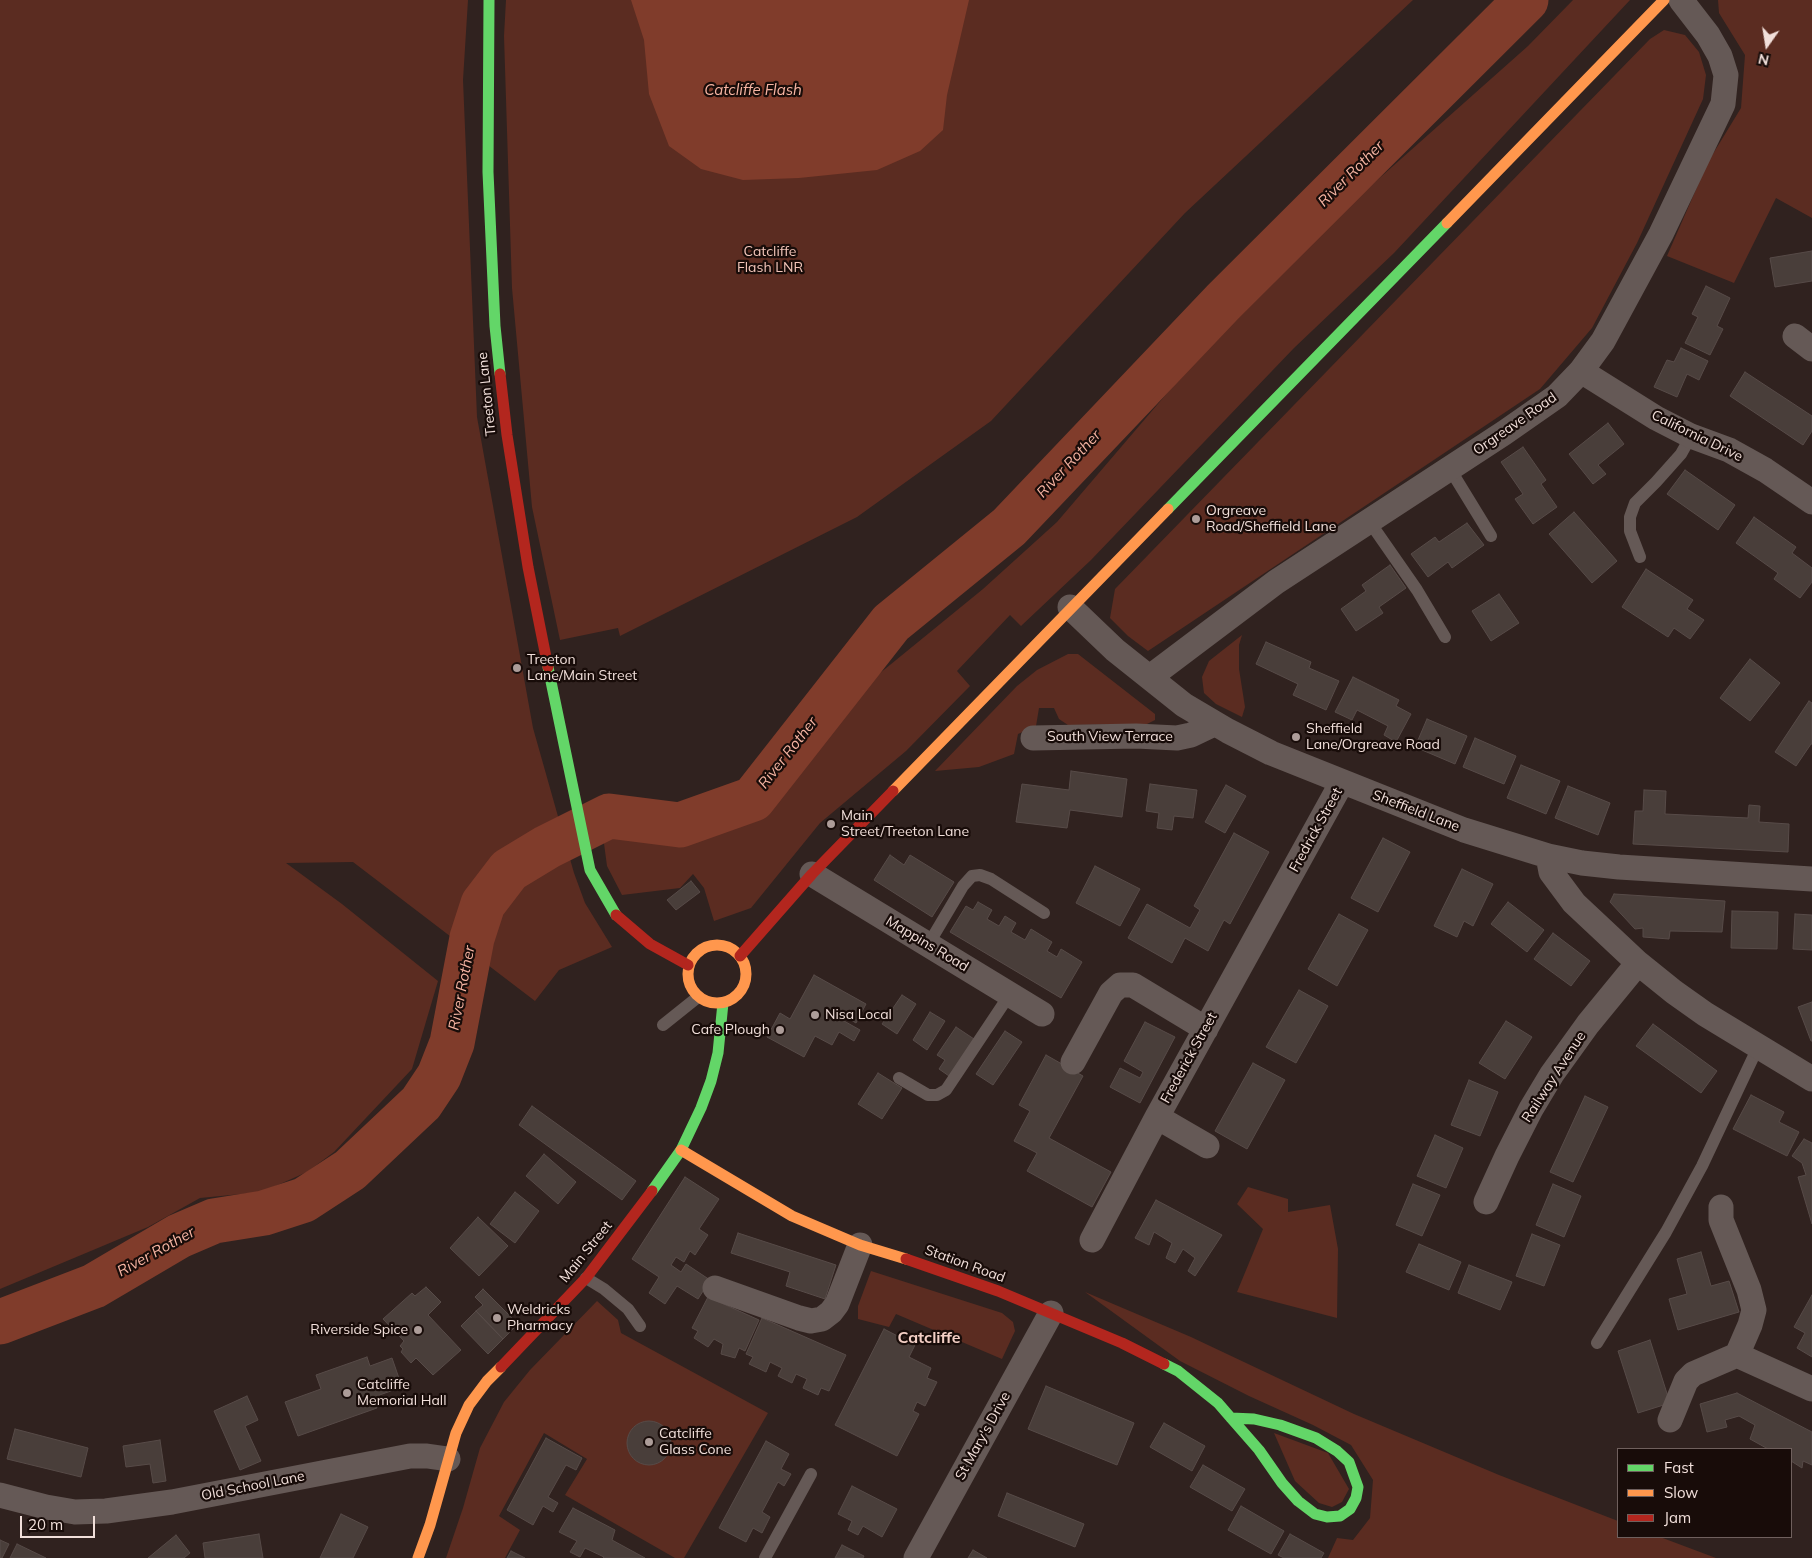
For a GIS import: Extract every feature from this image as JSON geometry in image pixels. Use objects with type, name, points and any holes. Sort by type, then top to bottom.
[{"type":"main road","name":"Treeton Lane","points":[[489,0],[488,172],[497,346],[506,435],[528,567],[571,779],[590,870],[618,918],[650,944],[688,965]]},
{"type":"main road","points":[[740,956],[812,874],[1664,0]]},
{"type":"main road","points":[[714,945],[723,946],[740,956],[746,974],[744,984],[740,992],[732,999],[714,1004],[698,997],[692,990],[688,982],[688,965],[698,951],[714,945]]},
{"type":"main road","name":"Main Street","points":[[418,1558],[430,1525],[448,1459],[466,1411],[487,1381],[586,1278],[681,1150],[701,1108],[711,1081],[718,1053],[723,1003]]},
{"type":"main road","name":"Station Road","points":[[681,1150],[792,1216],[860,1245],[920,1263],[998,1291],[1122,1343],[1178,1371],[1218,1403],[1231,1418],[1259,1450],[1282,1483],[1303,1505],[1315,1514],[1327,1517],[1340,1516],[1350,1509],[1356,1498],[1358,1486],[1349,1462],[1337,1451],[1316,1438],[1280,1425],[1254,1419],[1231,1418]]},
{"type":"street","name":"Orgreave Road","points":[[1150,677],[1276,582],[1450,469],[1557,396],[1581,371],[1603,341],[1662,234],[1723,104],[1726,75],[1720,56],[1708,35],[1681,0]]},
{"type":"street","name":"California Drive","points":[[1581,371],[1656,418],[1692,436],[1729,450],[1765,470],[1812,502]]},
{"type":"street","name":"Sheffield Lane","points":[[1070,608],[1115,650],[1184,705],[1214,724],[1271,753],[1464,830],[1548,856],[1582,862],[1619,867],[1812,879]]},
{"type":"street","name":"South View Terrace","points":[[1033,738],[1136,736],[1177,738],[1191,735],[1214,724]]},
{"type":"street","name":"Fredrick Street","points":[[1289,878],[1342,782]]},
{"type":"street","points":[[1548,856],[1550,872],[1574,903],[1597,927],[1638,963],[1705,1014],[1812,1079]]},
{"type":"street","name":"Mappins Road","points":[[812,874],[1042,1014]]},
{"type":"street","name":"Frederick Street","points":[[1092,1240],[1157,1117],[1289,878]]},
{"type":"street","name":"Railway Avenue","points":[[1486,1202],[1531,1109],[1552,1074],[1588,1024],[1638,963]]},
{"type":"street","points":[[1073,1062],[1111,993],[1120,984],[1133,984],[1206,1029]]},
{"type":"street","points":[[1157,1117],[1208,1146]]},
{"type":"street","points":[[1670,1420],[1686,1381],[1690,1377],[1737,1355],[1750,1325],[1754,1310],[1720,1220],[1721,1207]]},
{"type":"street","points":[[715,1288],[799,1318],[811,1321],[822,1319],[837,1304],[860,1245]]},
{"type":"street","name":"St Mary's Drive","points":[[916,1558],[1050,1313]]},
{"type":"street","points":[[1737,1355],[1812,1389]]},
{"type":"street","name":"Old School Lane","points":[[0,1495],[46,1507],[75,1512],[106,1511],[172,1502],[410,1456],[448,1459]]},
{"type":"lane","points":[[1640,557],[1630,531],[1630,517],[1635,503],[1681,454],[1692,436]]},
{"type":"lane","points":[[1450,469],[1491,536]]},
{"type":"lane","points":[[1369,521],[1417,590],[1445,637]]},
{"type":"lane","points":[[928,945],[963,886],[972,876],[980,875],[991,880],[1044,913]]},
{"type":"lane","points":[[899,1078],[928,1095],[937,1095],[946,1090],[1010,994]]},
{"type":"lane","points":[[663,1025],[698,997]]},
{"type":"lane","points":[[1597,1342],[1666,1232],[1702,1166],[1758,1047]]},
{"type":"lane","points":[[586,1278],[604,1288],[628,1309],[640,1326]]},
{"type":"lane","points":[[765,1558],[811,1474]]},
{"type":"green space","points":[[0,0],[468,0],[463,80],[477,417],[533,728],[574,873],[585,903],[612,947],[559,970],[535,1001],[353,862],[286,863],[342,904],[438,981],[412,1069],[334,1152],[307,1172],[262,1192],[200,1198],[148,1227],[0,1289]]},
{"type":"green space","name":"Catcliffe Flash LNR","points":[[506,0],[1413,0],[1185,213],[991,421],[857,517],[620,636],[618,628],[560,640],[532,507],[512,288],[504,36]]},
{"type":"green space","points":[[1573,0],[1630,0],[1394,253],[1294,348],[1091,560],[1021,626],[1010,615],[957,671],[970,686],[906,751],[820,823],[751,908],[714,921],[704,888],[693,874],[680,888],[622,895],[607,866],[603,836],[669,840],[696,836],[759,808],[874,678],[983,589],[1057,522],[1204,350],[1302,247],[1528,46]]},
{"type":"green space","points":[[1718,0],[1812,0],[1812,218],[1776,198],[1734,283],[1667,256],[1708,162],[1741,108],[1745,55],[1719,13]]},
{"type":"green space","points":[[1664,30],[1685,35],[1699,52],[1706,75],[1703,99],[1637,243],[1592,328],[1540,389],[1148,651],[1128,636],[1110,618],[1115,589],[1650,39]]},
{"type":"green space","points":[[1242,635],[1239,645],[1239,669],[1245,707],[1242,717],[1216,704],[1204,693],[1202,677],[1209,661]]},
{"type":"green space","points":[[1068,654],[1078,654],[1155,714],[1155,720],[1147,724],[1068,725],[1059,719],[1054,708],[1039,708],[1036,726],[1018,734],[1014,754],[979,767],[935,771],[1017,686],[1037,670]]},
{"type":"green space","points":[[1248,1187],[1288,1199],[1288,1212],[1330,1205],[1338,1249],[1337,1318],[1237,1292],[1263,1229],[1237,1204]]},
{"type":"green space","points":[[871,1271],[1002,1313],[1013,1322],[1015,1331],[1002,1359],[896,1314],[889,1327],[858,1319],[858,1306]]},
{"type":"green space","points":[[1085,1292],[1191,1337],[1354,1414],[1499,1475],[1617,1521],[1617,1538],[1663,1538],[1716,1558],[1328,1558],[1337,1538],[1353,1540],[1370,1518],[1373,1480],[1351,1445],[1180,1361]]},
{"type":"green space","points":[[597,1301],[618,1320],[621,1333],[768,1413],[684,1558],[675,1558],[565,1495],[587,1459],[544,1433],[499,1516],[520,1530],[505,1558],[446,1558],[480,1448],[504,1402],[530,1370]]},
{"type":"green space","points":[[1274,1433],[1328,1453],[1349,1489],[1342,1502],[1332,1507],[1319,1503],[1295,1481]]},
{"type":"water","name":"Catcliffe Flash","points":[[631,0],[969,0],[947,95],[943,130],[920,151],[877,170],[799,178],[743,180],[701,169],[669,146],[649,94],[644,40]]},
{"type":"building","points":[[1812,251],[1812,281],[1775,287],[1770,258]]},
{"type":"building","points":[[1706,286],[1730,298],[1717,326],[1723,329],[1710,355],[1685,343],[1698,317],[1692,314]]},
{"type":"building","points":[[1681,348],[1708,361],[1699,380],[1687,374],[1677,397],[1654,387],[1667,360],[1674,362]]},
{"type":"building","points":[[1745,372],[1812,416],[1812,431],[1803,445],[1730,396]]},
{"type":"building","points":[[1608,423],[1624,444],[1598,465],[1606,474],[1593,484],[1569,454]]},
{"type":"building","points":[[1523,447],[1546,480],[1541,484],[1557,507],[1533,524],[1515,499],[1523,494],[1501,462]]},
{"type":"building","points":[[1685,470],[1735,505],[1718,530],[1667,494]]},
{"type":"building","points":[[1574,512],[1617,561],[1592,583],[1549,534]]},
{"type":"building","points":[[1754,517],[1796,547],[1792,553],[1812,568],[1812,582],[1800,598],[1774,579],[1778,573],[1736,543]]},
{"type":"building","points":[[1467,523],[1484,545],[1452,568],[1448,562],[1428,577],[1411,554],[1435,537],[1439,542]]},
{"type":"building","points":[[1390,565],[1406,588],[1379,607],[1383,613],[1356,631],[1341,609],[1366,591],[1362,585]]},
{"type":"building","points":[[1646,569],[1693,600],[1687,609],[1704,620],[1690,639],[1674,628],[1668,637],[1622,607]]},
{"type":"building","points":[[1499,594],[1519,623],[1491,641],[1472,611]]},
{"type":"building","points":[[1266,642],[1311,662],[1309,668],[1339,681],[1326,710],[1293,695],[1298,684],[1256,664]]},
{"type":"building","points":[[1750,659],[1780,683],[1750,721],[1720,698]]},
{"type":"building","points":[[1353,677],[1399,700],[1396,706],[1411,714],[1396,742],[1384,735],[1388,726],[1357,710],[1352,720],[1335,712]]},
{"type":"building","points":[[1809,701],[1812,703],[1812,744],[1796,766],[1775,752]]},
{"type":"building","points":[[1427,719],[1467,736],[1455,764],[1415,747]]},
{"type":"building","points":[[1475,738],[1516,756],[1504,784],[1463,767]]},
{"type":"building","points":[[1521,765],[1560,781],[1546,814],[1507,798]]},
{"type":"building","points":[[1071,771],[1127,779],[1122,817],[1070,810],[1067,828],[1016,822],[1022,784],[1069,790]]},
{"type":"building","points":[[1150,784],[1197,790],[1193,818],[1174,816],[1172,830],[1157,828],[1159,813],[1146,811]]},
{"type":"building","points":[[1226,785],[1246,796],[1225,833],[1205,822]]},
{"type":"building","points":[[1568,786],[1610,803],[1598,835],[1555,818]]},
{"type":"building","points":[[1644,790],[1666,791],[1665,814],[1748,818],[1749,805],[1760,806],[1759,822],[1789,824],[1788,852],[1633,844],[1635,811],[1643,811]]},
{"type":"building","points":[[1234,833],[1269,852],[1230,924],[1224,920],[1208,951],[1185,938],[1172,963],[1128,938],[1147,904],[1190,928],[1200,910],[1194,906]]},
{"type":"building","points":[[1383,838],[1410,852],[1378,912],[1351,898]]},
{"type":"building","points":[[890,855],[904,865],[910,855],[954,882],[932,917],[874,880]]},
{"type":"building","points":[[1095,866],[1140,889],[1120,926],[1076,903]]},
{"type":"building","points":[[1462,869],[1493,884],[1473,926],[1464,921],[1457,937],[1434,926]]},
{"type":"building","points":[[691,881],[700,892],[676,910],[667,900]]},
{"type":"building","points":[[1614,894],[1725,901],[1722,932],[1670,931],[1669,939],[1643,937],[1643,928],[1635,929],[1610,902]]},
{"type":"building","points":[[978,902],[992,910],[987,919],[999,926],[1005,916],[1016,923],[1011,932],[1025,940],[1031,929],[1052,942],[1047,951],[1057,957],[1061,949],[1082,962],[1061,998],[950,932],[966,906],[973,910]]},
{"type":"building","points":[[1508,902],[1544,930],[1527,952],[1491,924]]},
{"type":"building","points":[[1732,911],[1778,912],[1777,949],[1731,948]]},
{"type":"building","points":[[1339,914],[1368,930],[1337,986],[1308,969]]},
{"type":"building","points":[[1795,914],[1812,915],[1812,950],[1793,949]]},
{"type":"building","points":[[1553,933],[1590,961],[1571,986],[1534,959]]},
{"type":"building","name":"Nisa Local","points":[[814,975],[866,1004],[856,1023],[839,1013],[837,1017],[860,1030],[854,1041],[839,1032],[832,1045],[815,1036],[804,1057],[767,1037],[780,1013],[790,1019]]},
{"type":"building","points":[[1299,990],[1328,1006],[1296,1063],[1266,1047]]},
{"type":"building","points":[[902,995],[916,1004],[897,1034],[882,1024]]},
{"type":"building","points":[[1812,1002],[1812,1041],[1811,1041],[1798,1007]]},
{"type":"building","points":[[930,1012],[945,1021],[927,1050],[913,1040]]},
{"type":"building","points":[[1506,1021],[1532,1037],[1505,1079],[1479,1063]]},
{"type":"building","points":[[1145,1022],[1175,1037],[1140,1103],[1110,1087],[1120,1068],[1140,1078],[1143,1072],[1124,1061]]},
{"type":"building","points":[[1653,1024],[1717,1071],[1701,1093],[1636,1046]]},
{"type":"building","points":[[956,1027],[974,1039],[949,1076],[939,1069],[945,1060],[937,1055]]},
{"type":"building","points":[[1005,1031],[1022,1042],[993,1085],[976,1074]]},
{"type":"building","points":[[1046,1055],[1083,1076],[1049,1138],[1111,1172],[1092,1207],[1027,1171],[1037,1153],[1014,1141],[1030,1111],[1019,1105]]},
{"type":"building","points":[[1253,1063],[1285,1080],[1247,1149],[1215,1131]]},
{"type":"building","points":[[878,1073],[902,1088],[882,1119],[858,1104]]},
{"type":"building","points":[[1469,1080],[1498,1092],[1480,1136],[1451,1125]]},
{"type":"building","points":[[1751,1095],[1784,1112],[1779,1122],[1799,1132],[1787,1156],[1733,1129]]},
{"type":"building","points":[[1585,1096],[1608,1107],[1573,1182],[1550,1172]]},
{"type":"building","points":[[532,1106],[636,1181],[622,1200],[519,1125]]},
{"type":"building","points":[[1435,1135],[1463,1148],[1446,1188],[1417,1176]]},
{"type":"building","points":[[1804,1139],[1812,1143],[1812,1224],[1798,1177],[1806,1175],[1802,1163],[1792,1156]]},
{"type":"building","points":[[544,1154],[576,1182],[558,1204],[526,1176]]},
{"type":"building","points":[[685,1177],[719,1199],[699,1229],[708,1235],[695,1255],[690,1251],[684,1262],[676,1257],[671,1265],[681,1272],[686,1264],[710,1280],[698,1299],[677,1286],[665,1304],[649,1293],[659,1277],[632,1259]]},
{"type":"building","points":[[1413,1184],[1440,1195],[1422,1236],[1396,1225]]},
{"type":"building","points":[[1553,1184],[1581,1196],[1564,1237],[1536,1225]]},
{"type":"building","points":[[515,1192],[539,1211],[515,1243],[490,1224]]},
{"type":"building","points":[[1156,1200],[1222,1235],[1195,1276],[1188,1271],[1195,1258],[1183,1249],[1175,1263],[1166,1258],[1172,1243],[1154,1232],[1149,1245],[1135,1238]]},
{"type":"building","points":[[478,1217],[508,1246],[479,1276],[450,1248]]},
{"type":"building","points":[[738,1233],[836,1265],[825,1299],[786,1286],[790,1272],[731,1253]]},
{"type":"building","points":[[1532,1234],[1560,1245],[1544,1286],[1516,1276]]},
{"type":"building","points":[[1419,1244],[1461,1262],[1449,1290],[1406,1272]]},
{"type":"building","points":[[1701,1252],[1711,1286],[1729,1281],[1739,1312],[1678,1330],[1669,1299],[1687,1294],[1677,1259]]},
{"type":"building","points":[[1469,1265],[1512,1282],[1500,1310],[1458,1293]]},
{"type":"building","name":"Riverside Spice","points":[[426,1287],[441,1302],[428,1315],[461,1350],[433,1375],[416,1358],[411,1363],[401,1352],[403,1349],[400,1346],[404,1341],[383,1319],[412,1293],[415,1296]]},
{"type":"building","name":"Weldricks Pharmacy","points":[[483,1289],[518,1324],[503,1339],[476,1311],[483,1305],[475,1297]]},
{"type":"building","points":[[1812,1295],[1812,1357],[1797,1348],[1805,1333],[1794,1327]]},
{"type":"building","points":[[708,1297],[759,1320],[745,1351],[739,1348],[735,1358],[721,1354],[723,1344],[714,1339],[708,1347],[694,1338],[698,1331],[692,1328]]},
{"type":"building","points":[[476,1311],[503,1339],[488,1354],[461,1326]]},
{"type":"building","points":[[762,1318],[846,1355],[829,1391],[821,1388],[818,1395],[803,1388],[807,1379],[796,1374],[792,1383],[778,1376],[782,1368],[770,1362],[766,1372],[749,1364],[753,1357],[746,1354]]},
{"type":"building","points":[[884,1329],[915,1345],[909,1357],[931,1368],[927,1378],[937,1382],[925,1406],[917,1402],[913,1411],[919,1414],[897,1456],[835,1425]]},
{"type":"building","points":[[1650,1340],[1670,1403],[1638,1413],[1618,1351]]},
{"type":"building","name":"Catcliffe Memorial Hall","points":[[367,1357],[370,1366],[392,1358],[402,1387],[374,1397],[377,1408],[298,1436],[285,1402],[321,1389],[316,1375]]},
{"type":"building","points":[[1046,1386],[1134,1423],[1117,1465],[1028,1429]]},
{"type":"building","points":[[1737,1393],[1812,1432],[1812,1465],[1803,1461],[1802,1468],[1792,1462],[1792,1448],[1766,1448],[1750,1439],[1755,1425],[1739,1416],[1725,1420],[1727,1427],[1707,1432],[1700,1404]]},
{"type":"building","points":[[247,1396],[258,1420],[245,1426],[261,1461],[240,1470],[214,1411]]},
{"type":"building","name":"Catcliffe Glass Cone","points":[[645,1421],[653,1421],[665,1427],[671,1443],[665,1459],[653,1465],[645,1465],[633,1459],[627,1447],[627,1439],[633,1427]]},
{"type":"building","points":[[1164,1423],[1205,1446],[1192,1471],[1150,1447]]},
{"type":"building","points":[[15,1429],[88,1448],[81,1477],[7,1459]]},
{"type":"building","points":[[546,1438],[582,1458],[576,1470],[566,1465],[548,1497],[558,1503],[553,1512],[543,1506],[533,1525],[507,1510]]},
{"type":"building","points":[[160,1440],[166,1481],[153,1483],[150,1464],[126,1467],[123,1446]]},
{"type":"building","points":[[766,1441],[789,1454],[781,1469],[791,1474],[784,1486],[778,1482],[762,1512],[770,1517],[762,1533],[753,1528],[746,1542],[719,1528]]},
{"type":"building","points":[[1203,1465],[1245,1489],[1232,1511],[1190,1487]]},
{"type":"building","points":[[852,1486],[897,1509],[882,1537],[863,1526],[858,1535],[848,1530],[852,1521],[838,1514]]},
{"type":"building","points":[[1007,1493],[1084,1524],[1075,1547],[998,1516]]},
{"type":"building","points":[[1241,1506],[1284,1531],[1271,1554],[1228,1530]]},
{"type":"building","points":[[573,1508],[615,1530],[612,1540],[645,1558],[603,1558],[585,1548],[580,1557],[570,1552],[577,1541],[559,1532]]},
{"type":"building","points":[[341,1514],[368,1527],[353,1558],[320,1558]]},
{"type":"building","points":[[259,1534],[263,1558],[205,1558],[203,1543]]},
{"type":"building","points":[[1290,1534],[1324,1553],[1321,1558],[1284,1558],[1278,1555]]},
{"type":"building","points":[[176,1535],[190,1553],[184,1558],[148,1558]]},
{"type":"building","points":[[0,1540],[9,1544],[2,1558],[0,1558]]},
{"type":"building","points":[[17,1544],[46,1558],[10,1558]]},
{"type":"building","points":[[842,1545],[864,1556],[863,1558],[835,1558]]},
{"type":"building","points":[[973,1550],[987,1558],[968,1558]]},
{"type":"building","points":[[511,1551],[525,1558],[507,1558]]},
{"type":"waterway","name":"River Rother","points":[[0,1322],[94,1286],[179,1236],[214,1221],[264,1213],[304,1200],[350,1170],[421,1103],[439,1076],[452,1043],[472,938],[483,904],[509,870],[547,847],[609,816],[680,825],[753,799],[891,623],[1009,527],[1223,302],[1526,0]]},
{"type":"traffic: fast","points":[[489,0],[488,172],[495,326],[500,374]]},
{"type":"traffic: fast","points":[[1168,509],[1447,223]]},
{"type":"traffic: fast","points":[[548,667],[590,870],[616,915]]},
{"type":"traffic: fast","points":[[652,1191],[681,1150],[701,1108],[711,1081],[718,1053],[723,1003]]},
{"type":"traffic: fast","points":[[1164,1364],[1178,1371],[1218,1403],[1231,1418],[1259,1450],[1282,1483],[1298,1501],[1315,1514],[1327,1517],[1340,1516],[1350,1509],[1356,1498],[1358,1487],[1349,1462],[1337,1451],[1316,1438],[1280,1425],[1254,1419],[1231,1418]]},
{"type":"traffic: slow","points":[[1447,223],[1664,0]]},
{"type":"traffic: slow","points":[[893,791],[1168,509]]},
{"type":"traffic: slow","points":[[711,945],[723,945],[738,953],[746,968],[746,974],[746,980],[738,995],[723,1003],[711,1003],[696,995],[688,980],[688,968],[696,953],[711,945]]},
{"type":"traffic: slow","points":[[681,1150],[792,1216],[860,1245],[906,1259]]},
{"type":"traffic: slow","points":[[418,1558],[430,1525],[456,1433],[469,1405],[487,1381],[501,1367]]},
{"type":"traffic: jam","points":[[500,374],[507,435],[528,567],[548,667]]},
{"type":"traffic: jam","points":[[740,956],[812,874],[893,791]]},
{"type":"traffic: jam","points":[[616,915],[650,944],[688,965]]},
{"type":"traffic: jam","points":[[501,1367],[586,1278],[652,1191]]},
{"type":"traffic: jam","points":[[906,1259],[998,1291],[1122,1343],[1164,1364]]},
{"type":"place","name":"Orgreave Road/Sheffield Lane","points":[[1196,519]]},
{"type":"place","name":"Treeton Lane/Main Street","points":[[517,668]]},
{"type":"place","name":"Sheffield Lane/Orgreave Road","points":[[1296,737]]},
{"type":"place","name":"Main Street/Treeton Lane","points":[[831,824]]},
{"type":"place","name":"Nisa Local","points":[[815,1015]]},
{"type":"place","name":"Cafe Plough","points":[[780,1030]]},
{"type":"place","name":"Weldricks Pharmacy","points":[[497,1318]]},
{"type":"place","name":"Riverside Spice","points":[[418,1330]]},
{"type":"place","name":"Catcliffe Memorial Hall","points":[[347,1393]]},
{"type":"place","name":"Catcliffe Glass Cone","points":[[649,1442]]},
{"type":"district","name":"Catcliffe","points":[[929,1338]]}]
